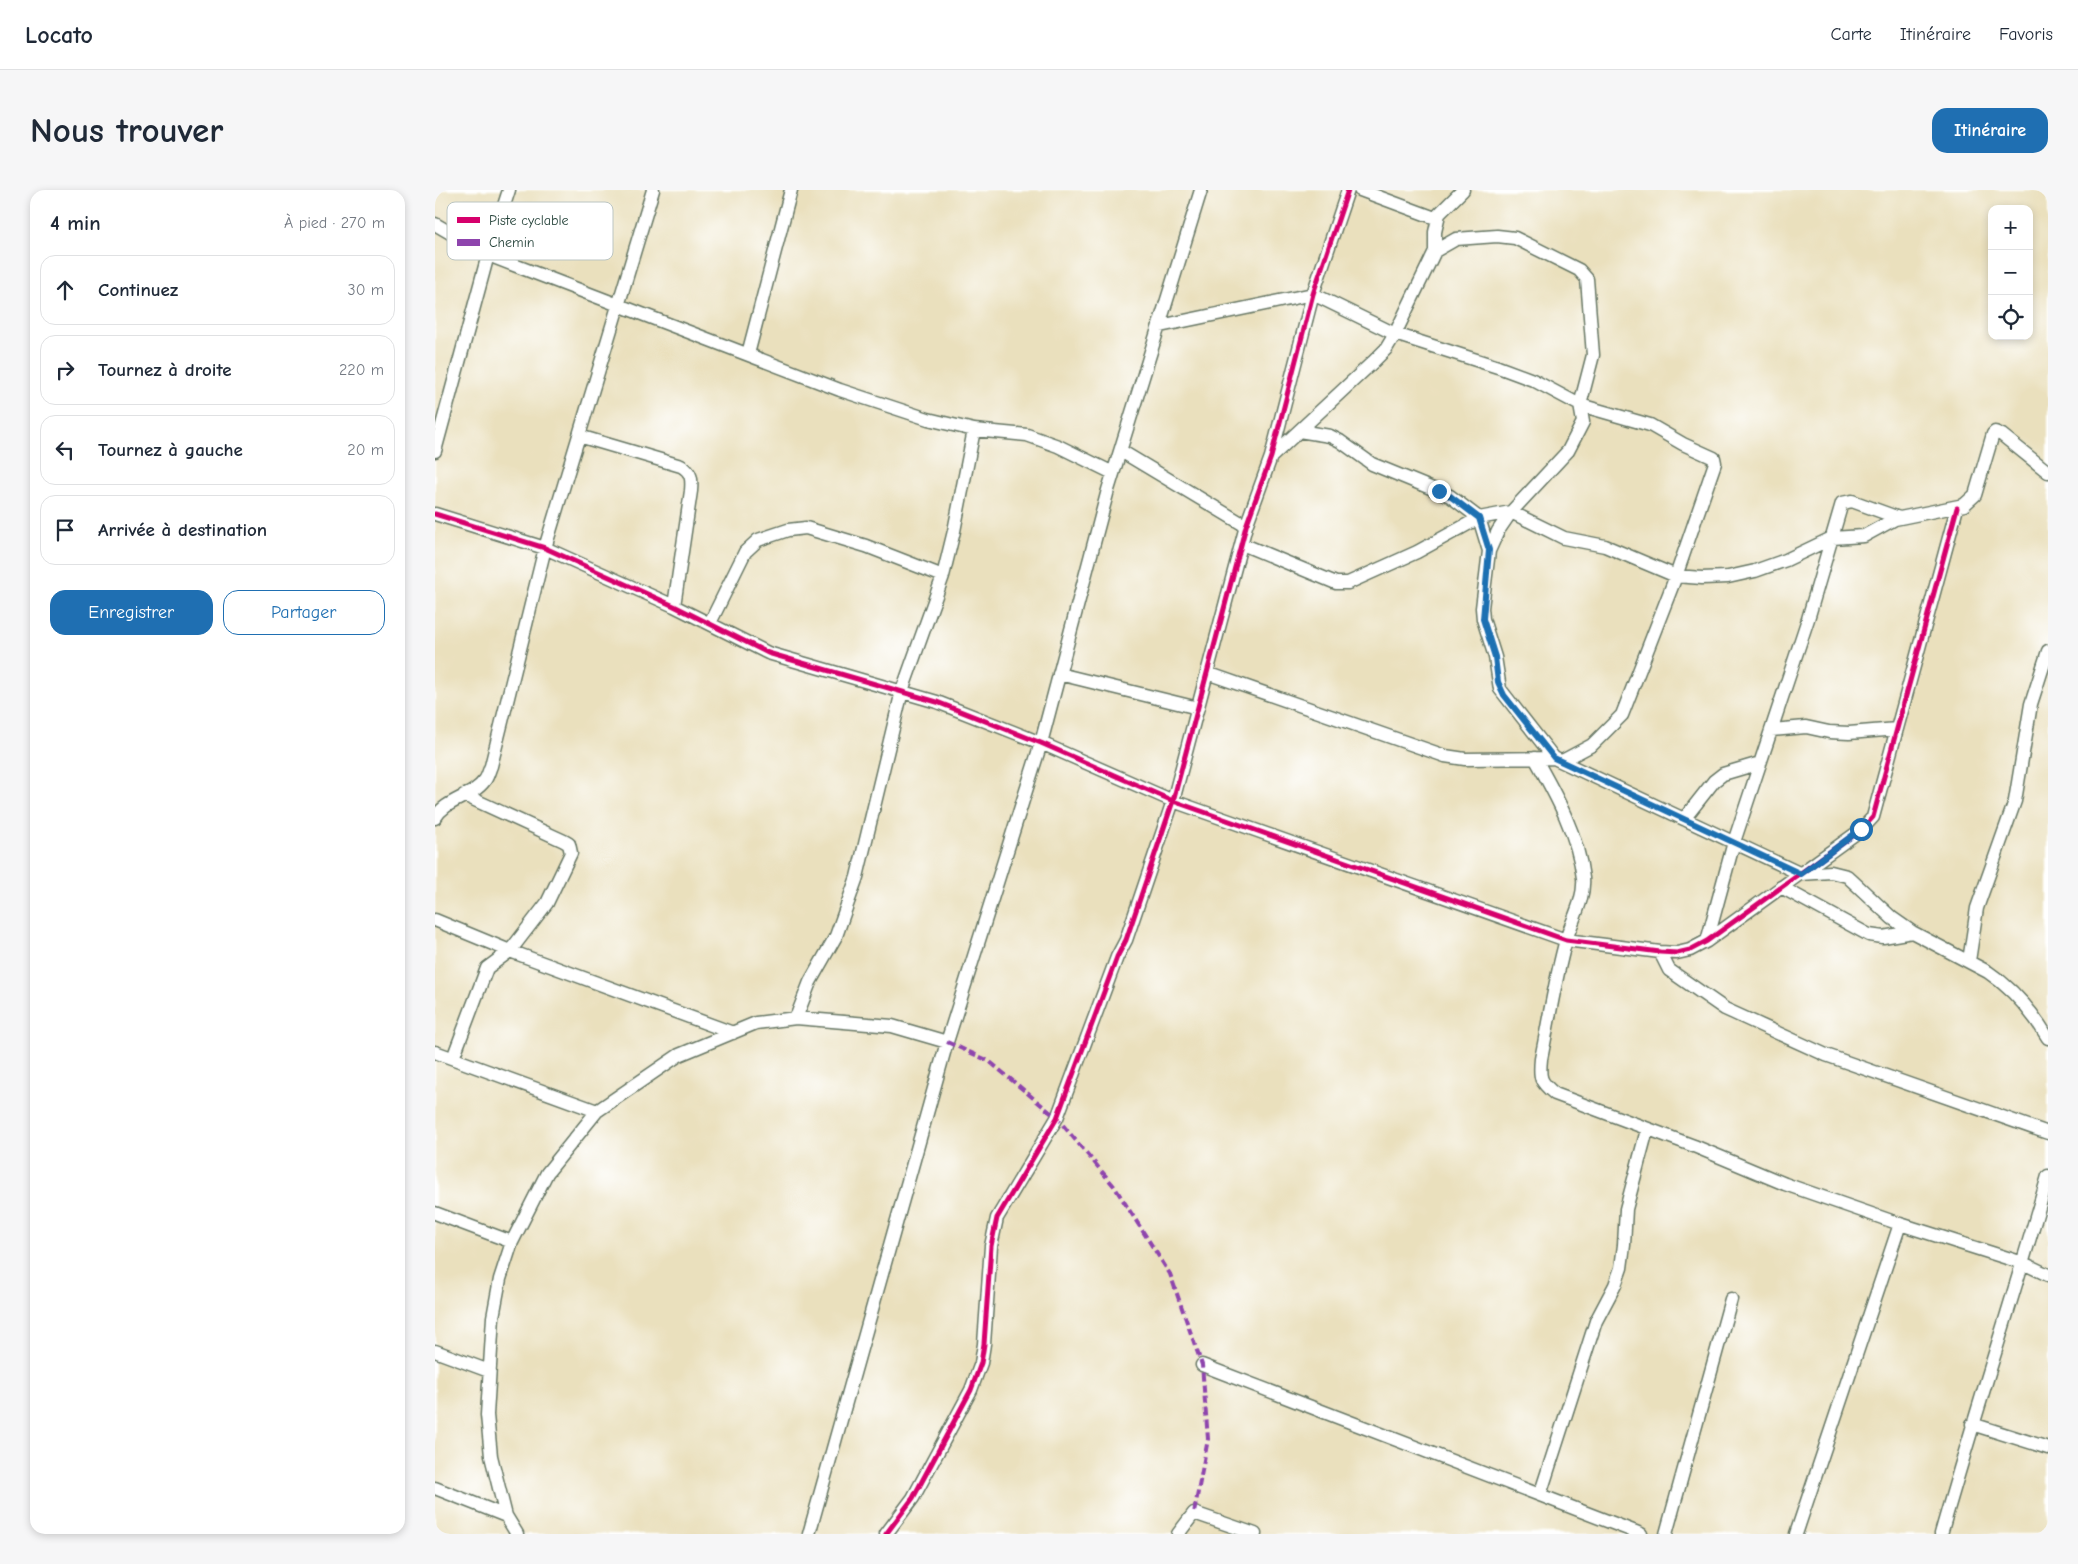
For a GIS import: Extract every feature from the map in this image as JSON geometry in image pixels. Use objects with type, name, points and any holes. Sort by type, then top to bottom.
[{"type":"street","points":[[505,202],[509,190]]},
{"type":"street","points":[[435,818],[443,807],[485,780],[491,766],[545,548],[653,190]]},
{"type":"street","points":[[748,354],[791,190]]},
{"type":"street","points":[[809,1534],[947,1042],[1041,743],[1113,474],[1201,190]]},
{"type":"street","points":[[886,1534],[913,1498],[971,1390],[981,1363],[991,1246],[997,1218],[1057,1118],[1117,957],[1126,940],[1173,801],[1246,526],[1271,457],[1313,294],[1348,190]]},
{"type":"street","points":[[1359,190],[1437,219]]},
{"type":"street","points":[[1271,457],[1386,348],[1395,334],[1435,251],[1437,219],[1443,209],[1463,190]]},
{"type":"street","points":[[435,224],[447,231]]},
{"type":"street","points":[[1435,251],[1455,239],[1465,237],[1497,236],[1515,238],[1583,272],[1587,279],[1593,355],[1580,405],[1583,422],[1568,451],[1502,523],[1489,550],[1483,619],[1495,657],[1498,682],[1504,695],[1558,760]]},
{"type":"street","points":[[435,451],[487,260]]},
{"type":"street","points":[[501,260],[881,405],[974,430],[1027,435],[1059,446],[1113,474]]},
{"type":"street","points":[[1160,326],[1313,294],[1395,334],[1533,380],[1580,405],[1650,425],[1714,459],[1676,576],[1622,715],[1591,745],[1558,760]]},
{"type":"street","points":[[796,1018],[810,982],[836,936],[857,877],[902,691],[943,576],[974,430]]},
{"type":"street","points":[[1299,431],[1330,436],[1373,464],[1450,496],[1479,518],[1489,550]]},
{"type":"street","points":[[1242,544],[1337,583],[1348,582],[1417,552],[1479,518],[1511,512],[1564,538],[1605,546],[1676,576],[1727,577],[1755,571],[1786,560],[1832,538],[1865,536],[1899,518],[1957,508],[1964,505],[1975,495],[1995,432],[2002,435],[2048,472]]},
{"type":"street","points":[[579,436],[681,466],[688,471],[691,477],[691,491],[674,606]]},
{"type":"street","points":[[1121,450],[1246,526]]},
{"type":"street","points":[[1707,941],[1734,842],[1808,619],[1832,538],[1837,514],[1842,503],[1852,501],[1899,518]]},
{"type":"street","points":[[435,514],[545,548],[709,622],[768,652],[937,702],[1041,743],[1173,801],[1566,940],[1677,953],[1689,950],[1707,941],[1801,874],[1869,823],[1873,817],[1957,508]]},
{"type":"street","points":[[709,622],[745,552],[758,540],[788,530],[806,528],[866,546],[943,576]]},
{"type":"street","points":[[1969,961],[1977,908],[2015,801],[2031,704],[2048,651]]},
{"type":"street","points":[[1207,673],[1445,756],[1465,759],[1535,758],[1558,760],[1801,874],[1831,872],[1847,876],[1880,909],[1912,932],[1969,961],[1999,980],[2023,1004],[2048,1038]]},
{"type":"street","points":[[1059,674],[1198,708]]},
{"type":"street","points":[[1771,730],[1806,728],[1849,733],[1897,729]]},
{"type":"street","points":[[1535,758],[1560,802],[1567,820],[1583,879],[1582,895],[1566,940],[1541,1059],[1539,1073],[1543,1084],[1555,1094],[1647,1130],[1695,1146],[1785,1184],[1899,1224],[2023,1263],[2048,1275]]},
{"type":"street","points":[[1684,818],[1714,781],[1723,774],[1760,763]]},
{"type":"street","points":[[453,1058],[487,968],[509,951],[547,903],[569,862],[571,847],[564,841],[464,795]]},
{"type":"street","points":[[1781,887],[1869,935],[1883,937],[1912,932]]},
{"type":"street","points":[[435,920],[509,951],[733,1033]]},
{"type":"street","points":[[1661,952],[1669,970],[1725,1008],[1826,1055],[2048,1133]]},
{"type":"street","points":[[517,1534],[506,1516],[491,1456],[487,1415],[493,1317],[500,1279],[512,1242],[547,1173],[597,1111],[679,1055],[756,1023],[796,1018],[892,1026],[947,1042]]},
{"type":"street","points":[[435,1052],[597,1111]]},
{"type":"street","points":[[1540,1495],[1596,1321],[1615,1285],[1621,1268],[1626,1209],[1647,1130]]},
{"type":"street","points":[[1941,1534],[1972,1424],[2023,1263],[2048,1176]]},
{"type":"street","points":[[435,1212],[512,1242]]},
{"type":"street","points":[[1796,1534],[1899,1224]]},
{"type":"street","points":[[1666,1534],[1731,1299]]},
{"type":"street","points":[[435,1350],[489,1371]]},
{"type":"street","points":[[1202,1365],[1641,1534]]},
{"type":"street","points":[[1972,1424],[2048,1448]]},
{"type":"street","points":[[435,1488],[506,1516]]},
{"type":"street","points":[[1178,1534],[1194,1513],[1255,1534]]},
{"type":"marked path","points":[[947,1042],[989,1061],[1057,1118],[1114,1186],[1170,1274],[1202,1365],[1208,1439],[1194,1513]]},
{"type":"cycle path","points":[[886,1534],[913,1498],[971,1390],[981,1363],[991,1246],[997,1218],[1057,1118],[1117,957],[1126,940],[1173,801],[1246,526],[1271,457],[1313,294],[1348,190]]},
{"type":"cycle path","points":[[435,514],[545,548],[674,606],[768,653],[937,702],[1041,743],[1173,801],[1566,940],[1677,953],[1690,950],[1707,941],[1862,829],[1873,817],[1957,508]]},
{"type":"route","points":[[1439,491],[1450,496],[1479,518],[1489,550],[1482,608],[1483,619],[1495,657],[1500,689],[1554,758],[1801,874],[1861,829]]}]
